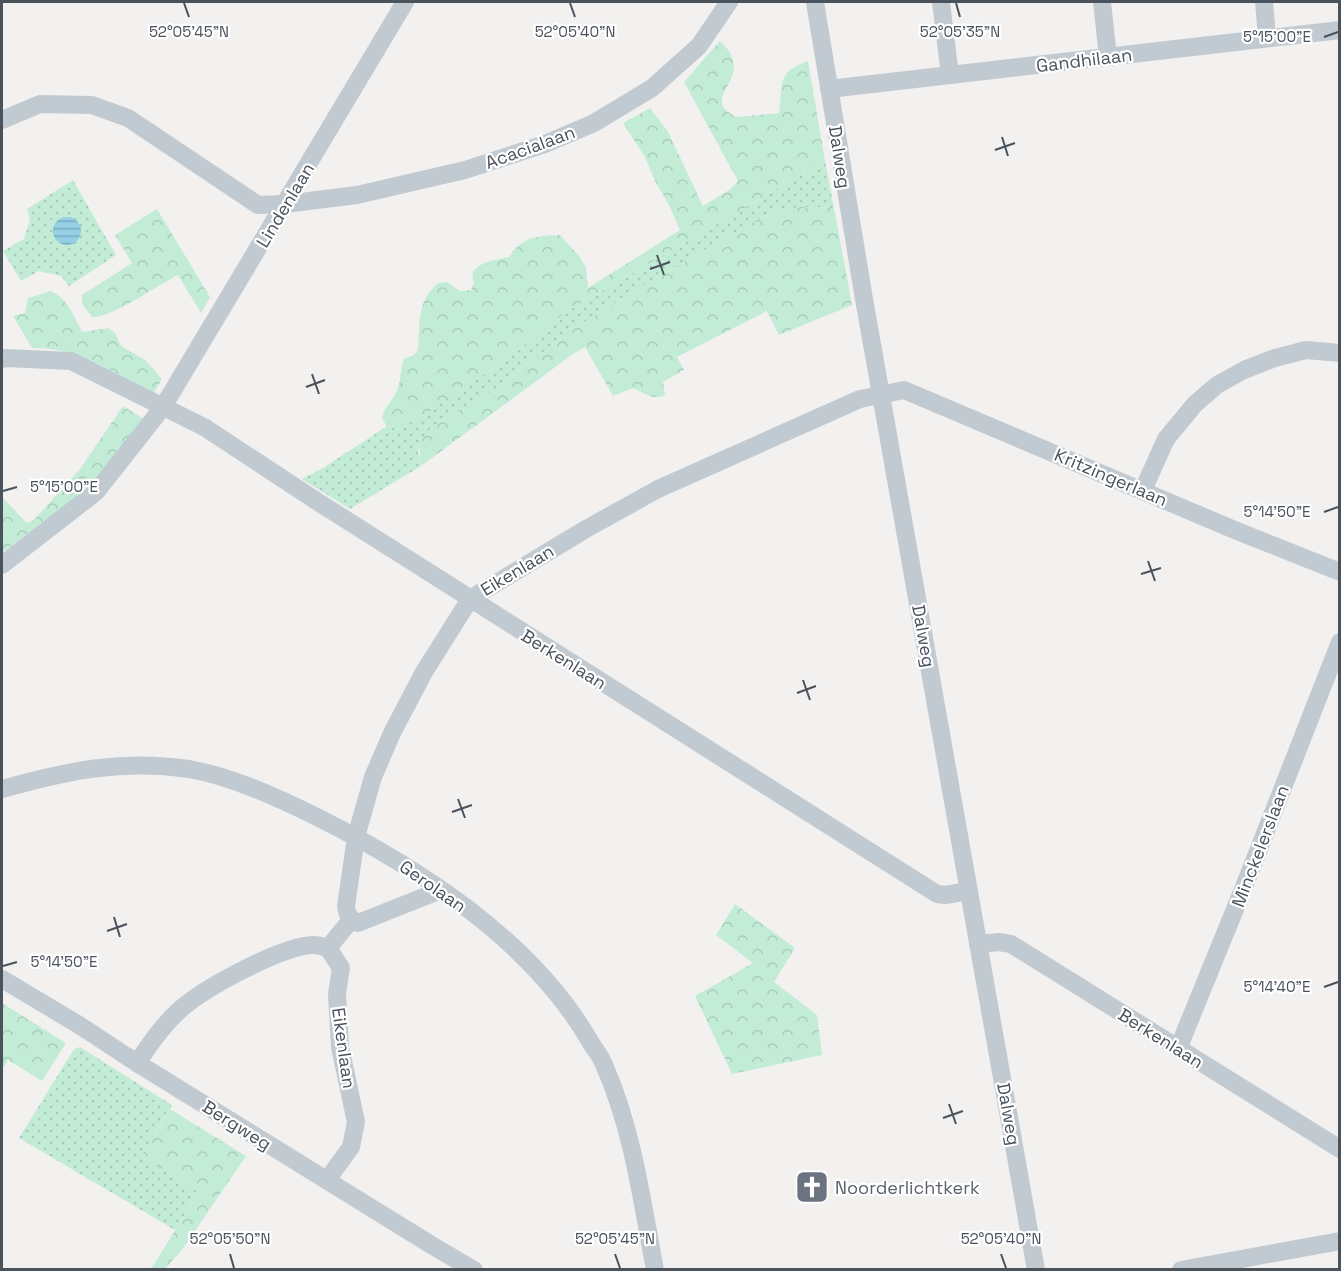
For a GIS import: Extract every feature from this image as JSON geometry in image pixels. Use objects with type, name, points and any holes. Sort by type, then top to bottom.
[{"type":"street","name":"Lindenlaan","points":[[2,566],[96,492],[164,407],[405,2]]},
{"type":"street","name":"Acacialaan","points":[[2,120],[40,104],[92,105],[128,118],[258,205],[357,195],[465,170],[545,144],[594,123],[652,88],[699,46],[729,2]]},
{"type":"street","name":"Dalweg","points":[[815,2],[881,393],[1036,1269]]},
{"type":"street","points":[[941,2],[950,75]]},
{"type":"street","points":[[1102,2],[1108,57]]},
{"type":"street","points":[[1264,2],[1267,38]]},
{"type":"street","name":"Gandhilaan","points":[[829,89],[1340,30]]},
{"type":"street","points":[[1143,490],[1166,439],[1195,404],[1217,385],[1244,370],[1275,358],[1306,350],[1340,353]]},
{"type":"street","name":"Berkenlaan","points":[[2,359],[71,361],[204,428],[937,894],[969,891]]},
{"type":"street","name":"Kritzingerlaan","points":[[881,393],[904,390],[1340,572]]},
{"type":"street","name":"Eikenlaan","points":[[351,920],[346,906],[356,837],[372,777],[424,672],[470,599],[586,529],[658,489],[860,399],[881,393]]},
{"type":"street","name":"Minckelerslaan","points":[[1178,1049],[1340,642]]},
{"type":"street","name":"Gerolaan","points":[[2,789],[80,769],[111,765],[139,764],[191,770],[236,783],[281,800],[356,837],[441,890],[495,931],[541,974],[578,1019],[605,1066],[632,1145],[655,1269]]},
{"type":"street","points":[[137,1063],[160,1032],[188,1003],[242,970],[295,948],[315,945],[328,948],[351,920],[364,921],[441,890]]},
{"type":"street","name":"Berkenlaan","points":[[978,944],[999,942],[1011,944],[1340,1149]]},
{"type":"street","name":"Eikenlaan","points":[[327,1180],[351,1147],[356,1122],[340,1047],[337,994],[341,968],[328,948]]},
{"type":"street","name":"Bergweg","points":[[2,979],[474,1269]]},
{"type":"street","points":[[1181,1269],[1340,1242]]},
{"type":"green space","points":[[720,41],[730,52],[734,62],[731,80],[723,94],[722,101],[725,109],[736,117],[779,113],[783,80],[791,70],[808,61],[825,161],[566,312],[502,363],[421,418],[398,429],[387,426],[382,418],[383,414],[398,388],[404,359],[414,355],[418,350],[419,322],[423,306],[426,298],[438,283],[447,282],[460,291],[471,290],[474,283],[472,276],[478,267],[490,261],[509,257],[525,241],[560,235],[580,257],[586,268],[588,288],[680,230],[645,157],[623,123],[650,108],[668,132],[703,206],[729,190],[738,181],[684,82]]},
{"type":"green space","points":[[825,161],[834,208],[801,207],[780,210],[759,219],[579,325],[507,382],[432,427],[418,451],[421,466],[350,509],[302,479],[387,426],[398,429],[502,363],[566,312]]},
{"type":"green space","points":[[73,180],[116,255],[69,286],[61,276],[39,271],[21,281],[3,251],[24,239],[30,219],[27,209]]},
{"type":"green space","points":[[801,207],[834,208],[852,305],[779,335],[767,311],[677,357],[684,370],[663,382],[665,395],[661,397],[649,396],[633,388],[613,396],[585,347],[421,466],[421,445],[424,436],[432,427],[507,382],[579,325],[759,219],[780,210]]},
{"type":"green space","points":[[157,209],[210,297],[201,313],[178,275],[123,307],[101,316],[92,317],[82,304],[82,295],[132,263],[115,235]]},
{"type":"green space","points":[[51,291],[66,303],[82,332],[109,328],[115,333],[121,346],[145,360],[162,379],[153,394],[110,370],[80,357],[49,349],[32,348],[13,316],[25,313],[28,298]]},
{"type":"green space","points":[[123,406],[144,419],[104,470],[79,495],[2,553],[2,497],[27,523],[33,521],[80,469]]},
{"type":"green space","points":[[735,904],[795,948],[774,982],[817,1015],[822,1055],[732,1074],[695,996],[753,963],[716,935]]},
{"type":"green space","points":[[2,1003],[66,1043],[42,1081],[8,1060],[2,1070]]},
{"type":"green space","points":[[80,1047],[172,1105],[141,1156],[199,1192],[175,1230],[19,1138],[74,1049]]},
{"type":"green space","points":[[170,1109],[246,1156],[184,1247],[165,1269],[151,1269],[199,1192],[141,1156]]},
{"type":"water","points":[[67,217],[77,221],[81,231],[77,241],[67,245],[57,241],[53,231],[57,221]]},
{"type":"place","name":"Noorderlichtkerk","points":[[812,1187]]}]
